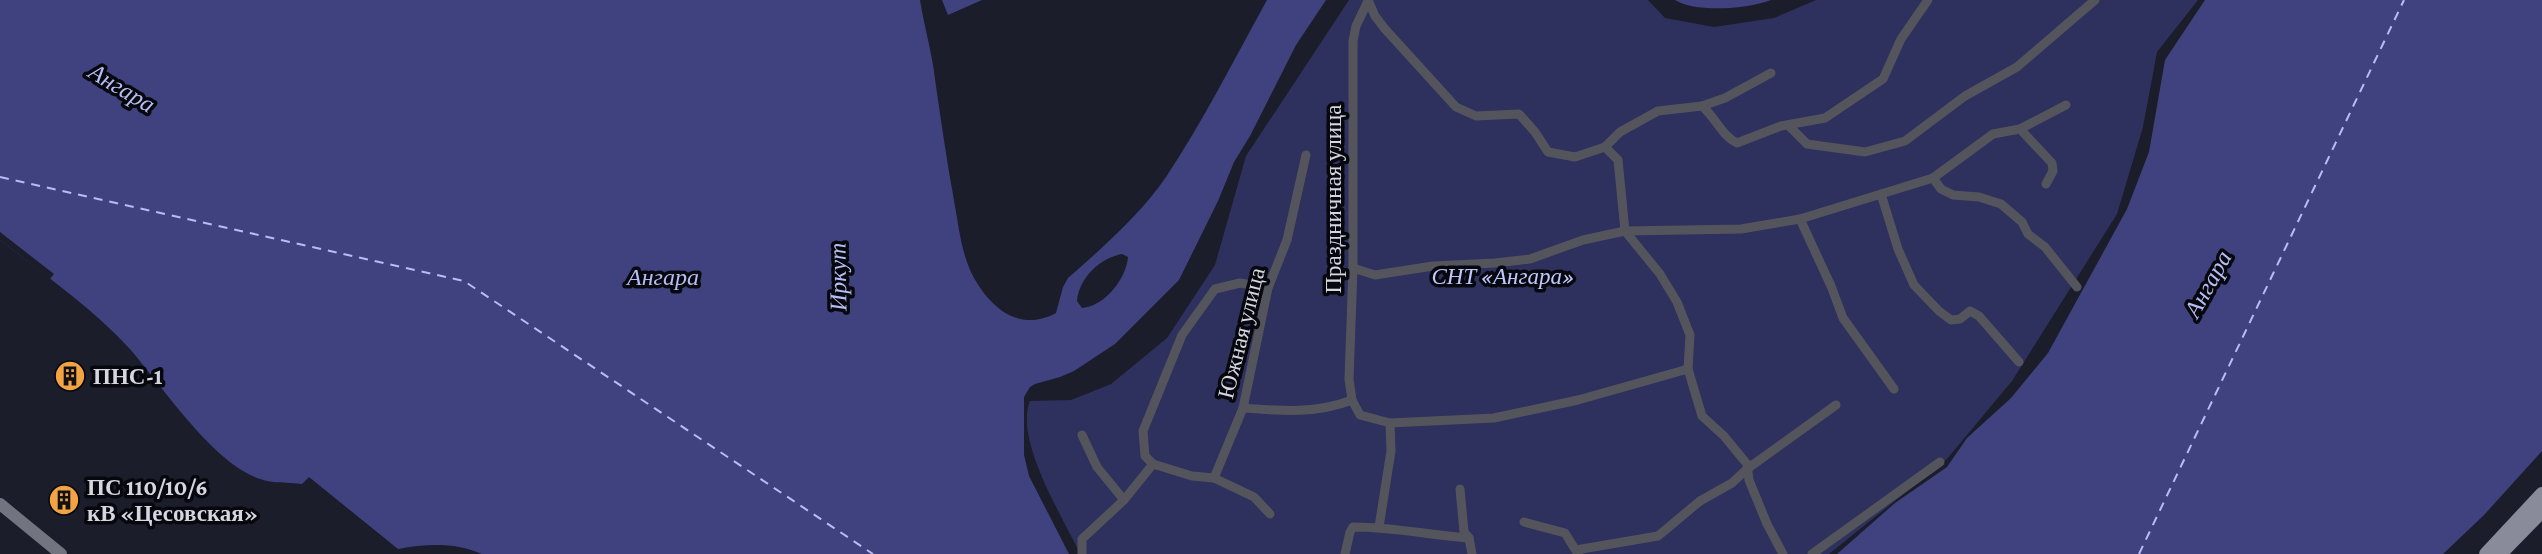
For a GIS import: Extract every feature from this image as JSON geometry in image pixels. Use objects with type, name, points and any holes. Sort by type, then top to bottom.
[{"type":"main road","points":[[2486,554],[2542,494]]},
{"type":"main road","points":[[0,505],[58,553]]},
{"type":"main road","points":[[2500,554],[2542,511]]},
{"type":"street","points":[[1368,0],[1385,29],[1456,107],[1476,116],[1519,114],[1548,152],[1575,157],[1605,147],[1620,132],[1658,111],[1702,106],[1725,99],[1771,73]]},
{"type":"street","name":"Праздничная улица","points":[[1352,400],[1349,379],[1353,268],[1353,41],[1356,26],[1368,0]]},
{"type":"street","points":[[1702,106],[1713,116],[1727,137],[1737,143],[1788,125],[1825,118],[1883,79],[1901,39],[1928,0]]},
{"type":"street","points":[[1788,125],[1807,144],[1865,152],[1905,141],[1965,96],[2017,67],[2095,0]]},
{"type":"street","points":[[1353,268],[1375,275],[1433,266],[1530,259],[1583,240],[1625,231],[1741,229],[1800,219],[1933,178],[1993,134],[2020,129],[2066,105]]},
{"type":"street","points":[[2020,129],[2052,163],[2053,171],[2046,184]]},
{"type":"street","points":[[1605,147],[1618,160],[1625,231],[1660,274],[1677,302],[1690,335],[1688,369],[1702,416],[1724,436],[1747,464],[1749,480],[1762,513],[1783,554]]},
{"type":"street","name":"Южная улица","points":[[1214,478],[1243,408],[1268,288],[1287,240],[1306,155]]},
{"type":"street","points":[[1933,178],[1941,188],[1953,195],[1979,197],[2000,204],[2022,222],[2028,234],[2045,247],[2077,287]]},
{"type":"street","points":[[1881,194],[1898,249],[1914,285],[1951,320],[1960,319],[1970,312],[1979,316],[2019,362]]},
{"type":"street","points":[[1800,219],[1843,318],[1894,389]]},
{"type":"street","points":[[1268,288],[1240,283],[1215,289],[1182,335],[1143,431],[1145,456],[1153,464],[1192,476],[1214,478],[1254,497],[1270,514]]},
{"type":"street","points":[[1243,408],[1318,410],[1352,400],[1360,415],[1390,424],[1493,418],[1578,400],[1688,369]]},
{"type":"street","points":[[1524,523],[1565,533],[1577,552],[1658,536],[1700,501],[1732,483],[1748,468],[1836,405]]},
{"type":"street","points":[[1379,527],[1391,451],[1390,424]]},
{"type":"street","points":[[1082,435],[1097,467],[1124,500]]},
{"type":"street","points":[[1812,554],[1940,462]]},
{"type":"street","points":[[1082,554],[1082,539],[1124,500],[1153,464]]},
{"type":"street","points":[[1460,489],[1464,532],[1469,538],[1472,554]]},
{"type":"street","points":[[1345,554],[1353,527],[1379,527],[1416,534],[1469,538]]},
{"type":"green space","name":"СНТ «Ангара»","points":[[1349,0],[1648,0],[1665,18],[1714,27],[1774,18],[1816,0],[2198,0],[2157,52],[2143,127],[2117,214],[2012,381],[1947,459],[1829,554],[1080,554],[1052,500],[1034,457],[1027,417],[1030,401],[1071,400],[1111,384],[1167,338],[1215,265],[1246,156]]},
{"type":"water","name":"Ангара","points":[[0,0],[920,0],[934,69],[960,233],[970,270],[989,300],[1009,315],[1019,319],[1043,318],[1056,313],[1068,278],[1133,218],[1166,177],[1206,112],[1267,0],[1326,0],[1296,45],[1234,162],[1179,280],[1115,344],[1074,371],[1035,384],[1024,397],[1024,455],[1029,476],[1069,554],[482,554],[461,547],[440,545],[398,549],[309,477],[302,484],[265,481],[242,470],[224,457],[189,421],[114,332],[0,240]],"holes":[[[1122,254],[1128,257],[1123,274],[1113,290],[1099,302],[1082,308],[1077,301],[1079,293],[1092,270],[1114,256]]]},
{"type":"water","points":[[942,0],[982,0],[948,15]]},
{"type":"water","points":[[1675,0],[1771,0],[1750,6],[1708,8]]},
{"type":"water","name":"Ангара","points":[[2205,0],[2542,0],[2542,451],[2484,515],[2443,554],[1837,554],[1895,503],[1947,467],[1967,438],[2011,398],[2048,353],[2127,209],[2149,152],[2165,60]]},
{"type":"pier","points":[[0,232],[54,274],[50,279],[0,240]]},
{"type":"ferry route","points":[[2139,554],[2404,0]]},
{"type":"ferry route","points":[[0,177],[464,281],[873,554]]},
{"type":"place","name":"ПНС-1","points":[[70,376]]},
{"type":"place","name":"ПС 110/10/6 кВ «Цесовская»","points":[[64,500]]},
{"type":"water label","name":"Иркут","points":[[838,277]]}]
